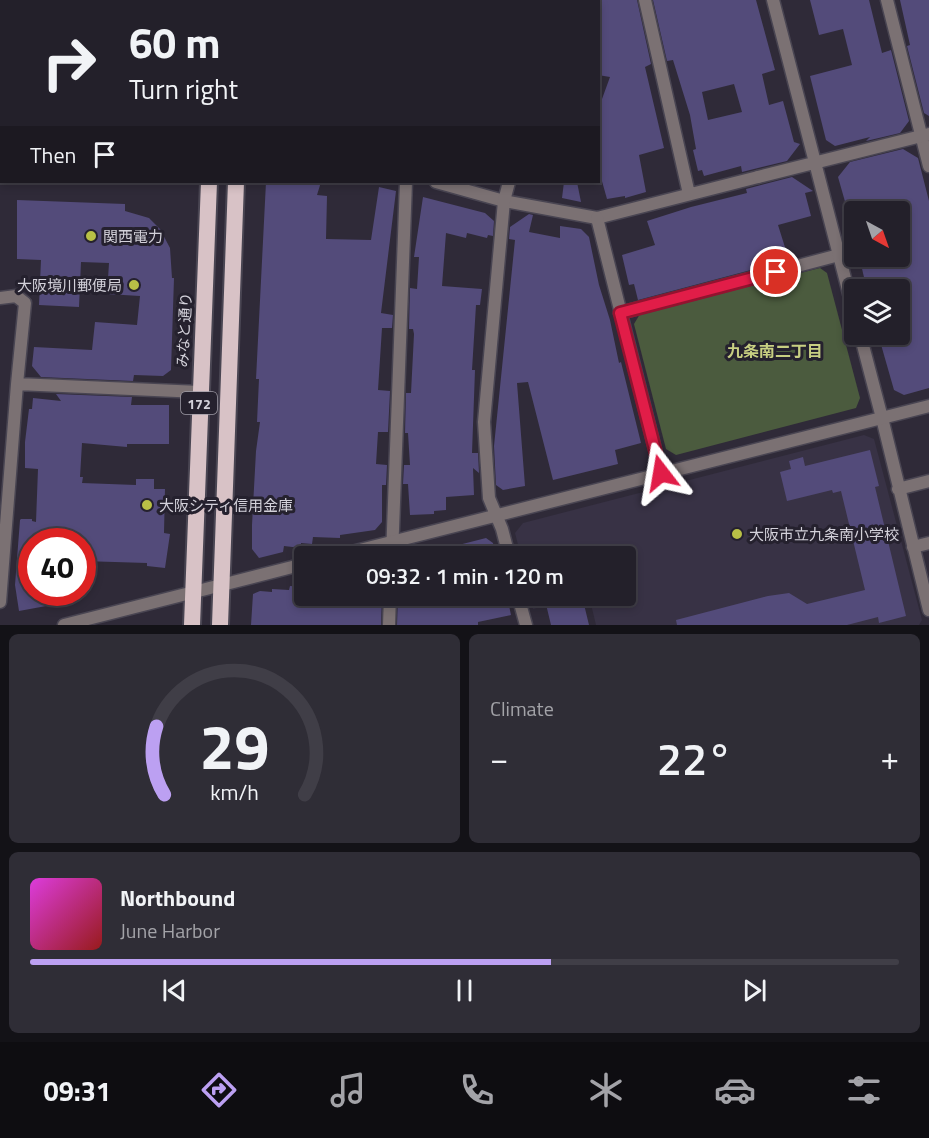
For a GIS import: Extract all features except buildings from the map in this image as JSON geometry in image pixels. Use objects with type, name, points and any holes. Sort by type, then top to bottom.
[{"type":"highway","name":"みなと通り","points":[[192,625],[209,183]]},
{"type":"highway","name":"172","points":[[220,625],[236,183]]},
{"type":"street","points":[[645,0],[689,194]]},
{"type":"street","points":[[773,0],[845,279]]},
{"type":"street","points":[[887,0],[925,135],[929,166]]},
{"type":"street","points":[[440,183],[504,201],[597,218],[925,135]]},
{"type":"street","points":[[392,546],[406,183]]},
{"type":"street","points":[[506,546],[489,498],[483,422],[504,201],[509,183]]},
{"type":"street","points":[[597,218],[661,473]]},
{"type":"street","points":[[620,313],[839,255]]},
{"type":"street","points":[[0,298],[16,296],[25,303],[16,384],[0,602]]},
{"type":"street","points":[[863,345],[929,610]]},
{"type":"street","points":[[16,384],[200,392]]},
{"type":"street","points":[[376,546],[929,406]]},
{"type":"street","points":[[898,489],[929,481]]},
{"type":"street","points":[[913,547],[929,543]]},
{"type":"street","points":[[64,625],[294,567]]},
{"type":"street","points":[[389,625],[390,606]]},
{"type":"street","points":[[520,606],[525,625]]},
{"type":"shaded area","name":"大阪市立九条南小学校","points":[[864,435],[874,439],[922,620],[919,625],[596,625],[591,606],[636,606],[636,546],[518,546],[515,533],[523,523]]},
{"type":"green space","points":[[820,268],[827,273],[844,345],[846,345],[860,398],[856,408],[676,455],[666,449],[634,324],[640,314]]},
{"type":"place","name":"関西電力","points":[[91,236]]},
{"type":"place","name":"大阪境川郵便局","points":[[134,285]]},
{"type":"place","name":"大阪シティ信用金庫","points":[[147,505]]},
{"type":"place","name":"大阪市立九条南小学校","points":[[737,534]]},
{"type":"district","name":"九条南二丁目","points":[[775,351]]},
{"type":"route","points":[[661,473],[620,313],[776,272]]}]
